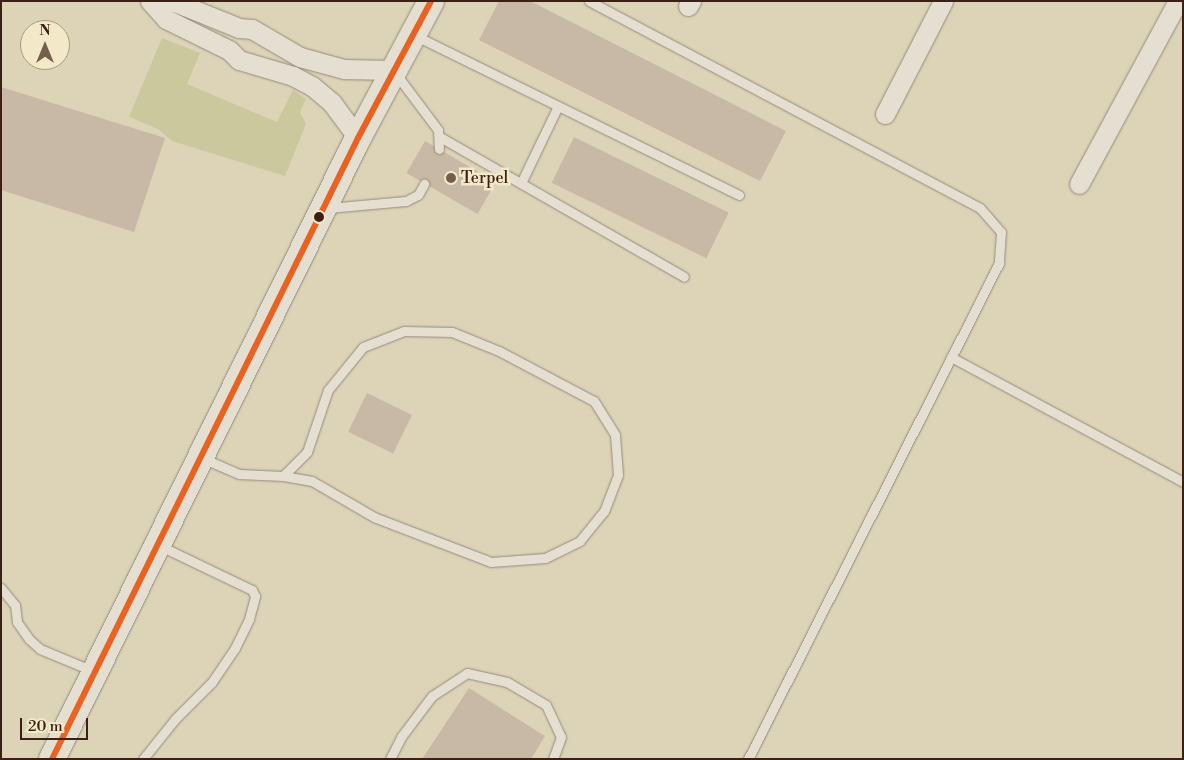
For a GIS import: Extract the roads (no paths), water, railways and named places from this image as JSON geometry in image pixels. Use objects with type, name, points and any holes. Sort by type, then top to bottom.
[{"type":"main road","points":[[52,759],[159,546],[200,457],[358,138],[430,1]]},
{"type":"street","points":[[150,1],[166,18],[229,50],[239,60],[293,76],[312,86],[332,103],[358,138]]},
{"type":"street","points":[[172,1],[239,28],[252,29],[300,57],[322,64],[344,69],[393,70]]},
{"type":"street","points":[[885,114],[943,1]]},
{"type":"street","points":[[1079,184],[1178,1]]},
{"type":"street","points":[[229,50],[239,28]]},
{"type":"street","points":[[260,67],[271,56],[273,40]]},
{"type":"lane","points":[[589,1],[980,208],[1001,232],[999,263],[748,759]]},
{"type":"lane","points":[[412,35],[739,195]]},
{"type":"lane","points":[[393,70],[440,137],[684,277]]},
{"type":"lane","points":[[521,183],[558,106]]},
{"type":"lane","points":[[439,149],[440,137]]},
{"type":"lane","points":[[323,209],[406,201],[418,195],[424,184]]},
{"type":"lane","points":[[200,457],[238,474],[283,476],[312,481],[374,517],[491,562],[545,558],[580,541],[604,510],[618,475],[615,435],[594,401],[499,351],[452,332],[404,331],[362,346],[328,390],[307,452],[283,476]]},
{"type":"lane","points":[[951,357],[1183,482]]},
{"type":"lane","points":[[143,759],[175,719],[212,682],[235,648],[249,619],[255,596],[252,590],[159,546]]},
{"type":"lane","points":[[1,588],[15,605],[17,622],[29,639],[40,649],[96,673]]},
{"type":"lane","points":[[390,759],[401,737],[432,696],[467,674],[507,682],[546,705],[560,737],[553,759]]},
{"type":"place","name":"Terpel","points":[[451,178]]}]
